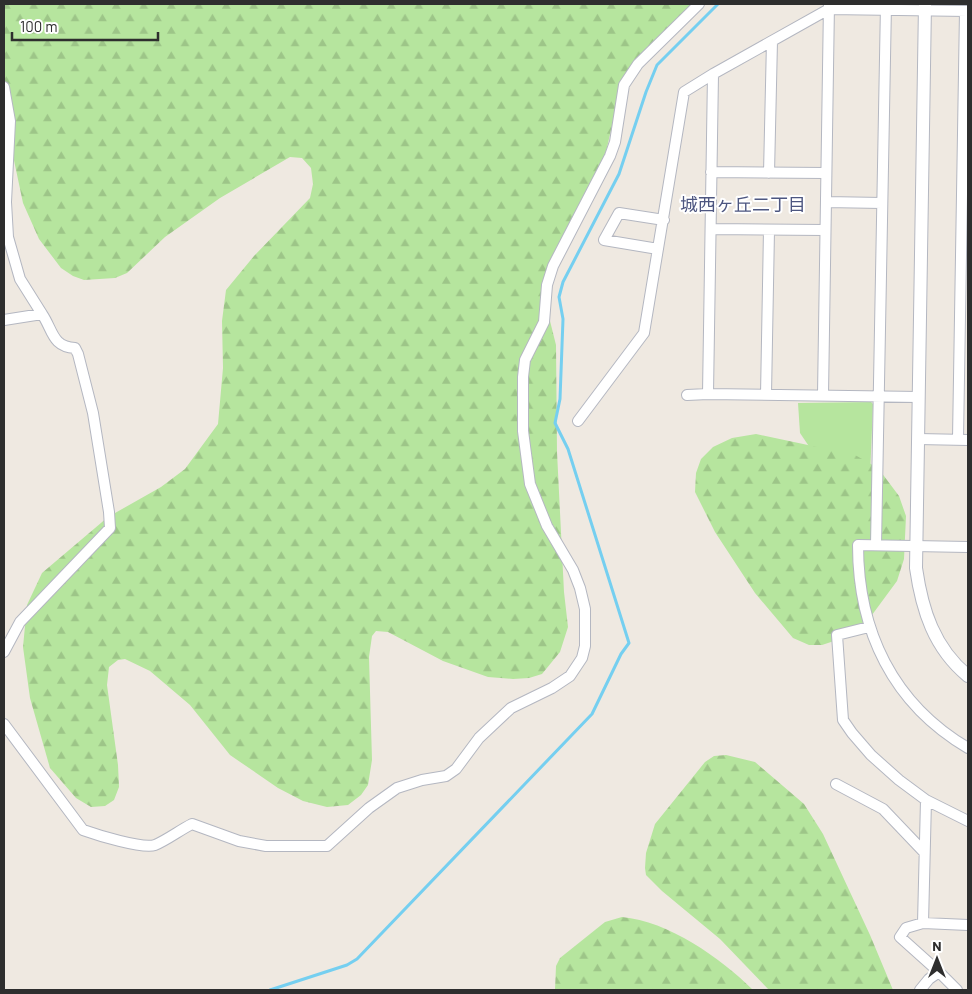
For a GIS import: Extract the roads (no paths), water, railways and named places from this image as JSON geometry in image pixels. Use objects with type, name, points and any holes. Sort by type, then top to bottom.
[{"type":"street","points":[[4,724],[83,830],[98,836],[153,845],[192,824],[239,841],[266,846],[327,846],[369,808],[396,788],[422,780],[446,776],[456,770],[479,738],[511,708],[552,688],[570,676],[582,658],[585,646],[585,610],[580,588],[573,570],[547,526],[530,484],[524,431],[525,360],[544,322],[547,285],[553,266],[610,156],[615,142],[624,86],[638,64],[699,4]]},
{"type":"street","points":[[823,395],[829,6]]},
{"type":"street","points":[[578,421],[644,333],[684,92],[829,6],[925,7],[967,11],[963,439],[918,439]]},
{"type":"street","points":[[876,545],[886,7]]},
{"type":"street","points":[[925,7],[916,546],[922,605],[938,641],[968,676]]},
{"type":"street","points":[[769,173],[772,40]]},
{"type":"street","points":[[708,394],[713,74]]},
{"type":"street","points":[[4,87],[10,121],[6,202],[8,236],[20,279],[60,345],[65,348],[75,348],[78,354],[93,413],[110,528],[38,601],[20,622],[4,652]]},
{"type":"street","points":[[712,172],[826,173]]},
{"type":"street","points":[[826,202],[882,204]]},
{"type":"street","points":[[658,249],[604,240],[618,212],[664,220]]},
{"type":"street","points":[[711,229],[825,230]]},
{"type":"street","points":[[766,395],[769,230]]},
{"type":"street","points":[[4,320],[42,314]]},
{"type":"street","points":[[687,395],[919,397]]},
{"type":"street","points":[[968,547],[858,545],[858,567],[862,601],[869,627],[886,666],[904,693],[927,717],[968,748]]},
{"type":"street","points":[[869,627],[837,636],[843,720],[871,755],[899,780],[926,800],[968,821]]},
{"type":"street","points":[[836,784],[883,809],[924,852]]},
{"type":"street","points":[[923,924],[926,800]]},
{"type":"street","points":[[957,990],[900,937],[906,928],[923,924],[968,925]]},
{"type":"street","points":[[920,990],[939,972]]},
{"type":"waterway","points":[[270,990],[347,965],[357,959],[592,714],[621,654],[629,643],[568,449],[555,423],[560,399],[563,319],[559,297],[563,282],[619,174],[657,65],[718,4]]},
{"type":"district","name":"城西ヶ丘二丁目","points":[[743,205]]}]
